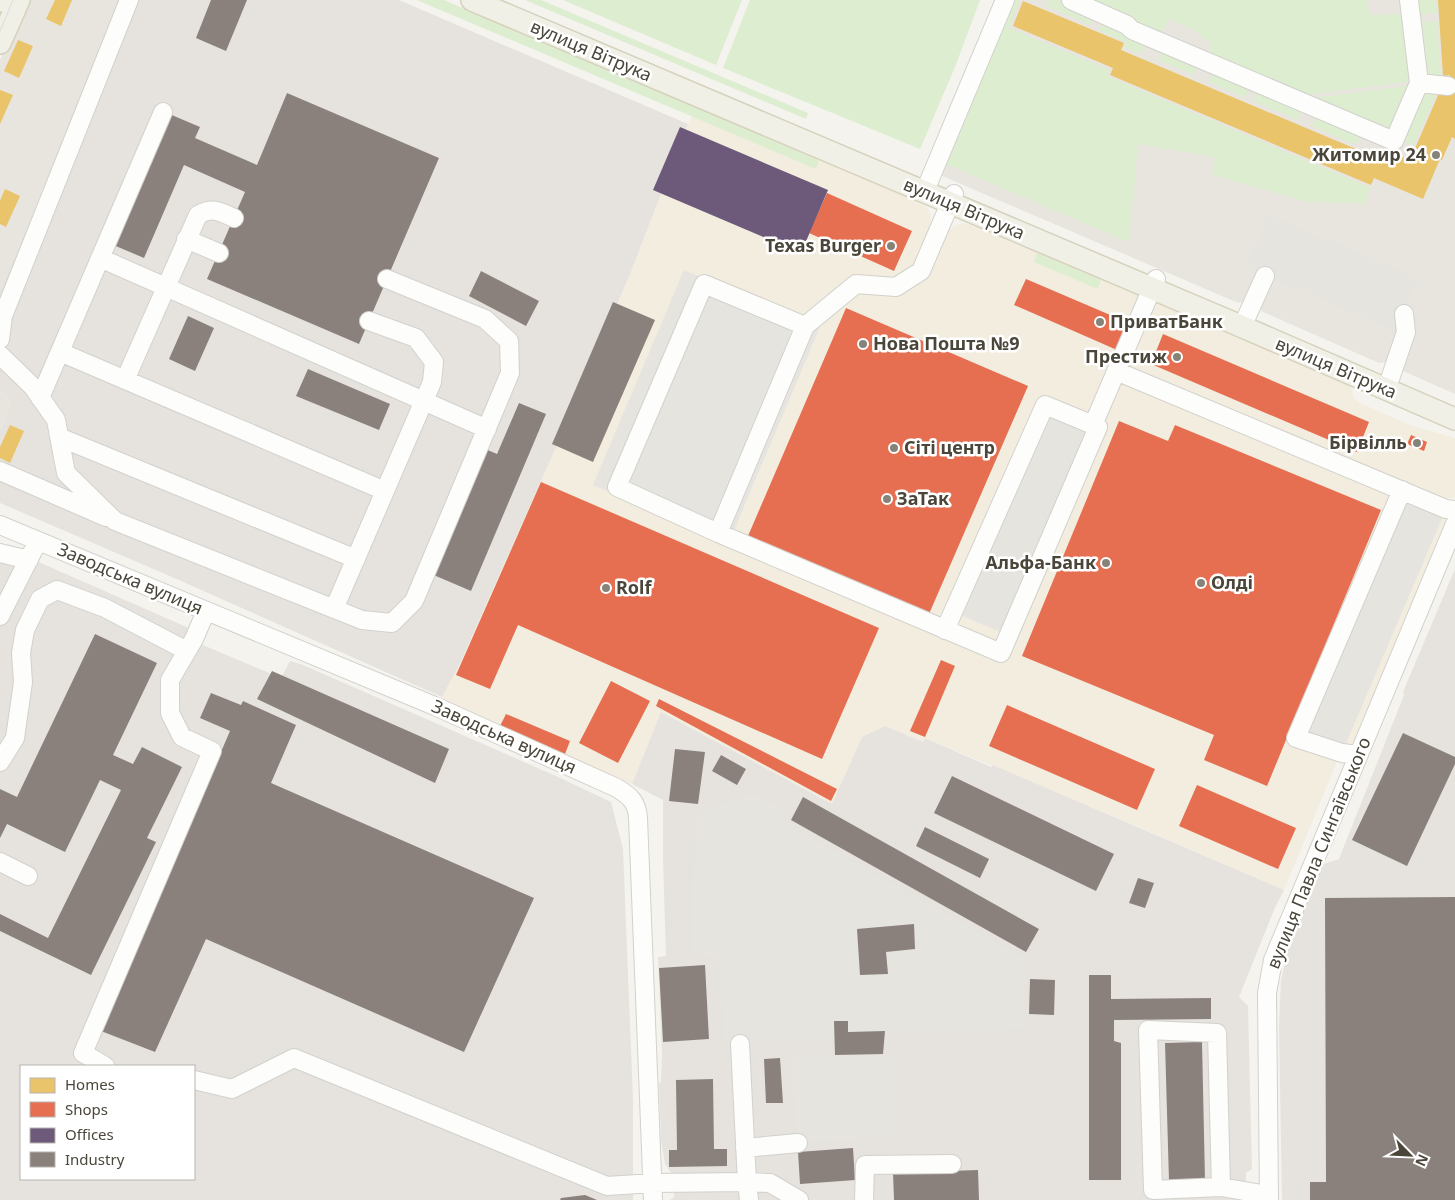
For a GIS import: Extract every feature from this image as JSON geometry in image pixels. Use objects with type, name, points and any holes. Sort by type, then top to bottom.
[{"type":"main road","points":[[0,43],[19,0]]},
{"type":"main road","name":"вулиця Вітрука","points":[[472,0],[1154,284],[1455,419]]},
{"type":"main road","name":"вулиця Вітрука","points":[[498,0],[926,188]]},
{"type":"main road","name":"вулиця Вітрука","points":[[1154,284],[1246,318],[1455,406]]},
{"type":"street","points":[[0,338],[3,316],[129,0]]},
{"type":"street","points":[[926,188],[1005,0]]},
{"type":"street","points":[[1071,0],[1127,25],[1132,30],[1394,141],[1419,83],[1409,0]]},
{"type":"street","points":[[1419,83],[1448,86]]},
{"type":"street","points":[[40,398],[163,112]]},
{"type":"street","points":[[718,533],[805,326],[856,284],[896,286],[922,271],[952,199]]},
{"type":"street","points":[[126,380],[198,215],[207,210],[217,210],[234,218]]},
{"type":"street","points":[[186,239],[219,253]]},
{"type":"street","points":[[100,258],[487,429]]},
{"type":"street","points":[[1246,318],[1265,276]]},
{"type":"street","points":[[0,471],[115,521],[362,620],[392,623],[414,601],[510,372],[509,341],[485,319],[387,279]]},
{"type":"street","points":[[805,326],[704,284],[617,487],[718,533],[945,630],[1001,653],[1098,427],[1045,405],[945,630]]},
{"type":"street","points":[[1093,425],[1154,284]]},
{"type":"street","points":[[1390,378],[1406,332],[1404,314]]},
{"type":"street","points":[[334,609],[432,382],[434,362],[416,338],[369,321]]},
{"type":"street","points":[[60,352],[385,491]]},
{"type":"street","points":[[0,355],[33,388],[56,420],[66,473],[115,521]]},
{"type":"street","points":[[1116,371],[1446,509],[1455,510]]},
{"type":"street","points":[[59,437],[356,559]]},
{"type":"street","points":[[1358,755],[1342,753],[1296,738],[1402,490]]},
{"type":"street","name":"вулиця Павла Сингаївського","points":[[1268,1197],[1267,993],[1273,960],[1455,524]]},
{"type":"street","name":"Заводська вулиця","points":[[0,525],[437,707],[617,788],[632,798],[636,804],[638,818],[653,1192]]},
{"type":"street","points":[[0,616],[38,541]]},
{"type":"street","points":[[0,553],[28,560]]},
{"type":"street","points":[[0,762],[15,738],[23,682],[21,653],[23,638],[40,599],[57,590],[105,608],[187,650]]},
{"type":"street","points":[[103,1065],[83,1053],[212,751],[182,737],[170,713],[170,680],[194,639],[206,611]]},
{"type":"street","points":[[0,862],[28,876]]},
{"type":"street","points":[[1221,1188],[1217,1033],[1148,1030],[1153,1190],[1221,1188],[1268,1197]]},
{"type":"street","points":[[740,1044],[749,1200]]},
{"type":"street","points":[[195,1080],[232,1089],[294,1058],[607,1186],[653,1192],[747,1182],[770,1182],[799,1200]]},
{"type":"street","points":[[745,1148],[798,1143]]},
{"type":"street","points":[[864,1200],[865,1165],[952,1164]]},
{"type":"shaded area","points":[[26,0],[123,0],[0,290],[0,60]]},
{"type":"shaded area","points":[[123,0],[399,0],[688,124],[632,269],[577,400],[460,663],[442,697],[0,503],[0,431],[11,404],[7,396],[0,390],[0,290]]},
{"type":"shaded area","points":[[1011,0],[1455,0],[1455,394],[1403,371],[1401,367],[1407,307],[1392,344],[1394,346],[1391,360],[1379,363],[1261,311],[1259,306],[1236,302],[940,175]]},
{"type":"shaded area","points":[[695,107],[918,201],[930,213],[931,224],[948,231],[963,223],[974,225],[1347,384],[1358,402],[1410,425],[1455,438],[1455,497],[1446,499],[1442,507],[1448,514],[1448,518],[1348,754],[1341,752],[1284,890],[925,738],[923,742],[885,726],[862,737],[832,804],[661,712],[632,784],[440,701],[460,663],[577,400],[632,269]]},
{"type":"shaded area","points":[[1268,215],[1420,278],[1396,331],[1245,267]]},
{"type":"shaded area","points":[[684,270],[820,327],[729,542],[593,485]]},
{"type":"shaded area","points":[[0,390],[7,396],[11,404],[0,431]]},
{"type":"shaded area","points":[[1041,395],[1108,423],[1017,639],[949,610]]},
{"type":"shaded area","points":[[1402,490],[1446,509],[1342,753],[1296,738]]},
{"type":"shaded area","points":[[0,545],[191,629],[191,640],[281,678],[290,661],[303,665],[611,802],[623,849],[633,1099],[633,1200],[0,1200]]},
{"type":"shaded area","points":[[1455,569],[1455,1200],[1282,1200],[1279,1026],[1281,980],[1289,946],[1321,865],[1339,859],[1404,695],[1403,692]]},
{"type":"shaded area","points":[[661,712],[832,804],[862,737],[885,726],[923,742],[925,738],[991,767],[993,765],[1284,890],[1239,997],[1248,1006],[1252,1169],[1246,1173],[1246,1200],[670,1200],[674,1197],[673,1176],[665,1164],[661,1140],[659,1083],[661,1082],[662,1053],[658,957],[666,956],[663,800],[632,784]]},
{"type":"shaded area","points":[[751,794],[787,811],[782,822],[1026,960],[1024,1029],[925,1032],[726,1044],[717,956],[690,953],[696,815]]},
{"type":"shaded area","points":[[791,1057],[895,1057],[896,1136],[798,1143]]},
{"type":"green space","points":[[417,0],[444,0],[819,160],[816,169]]},
{"type":"green space","points":[[525,0],[541,0],[808,113],[806,119]]},
{"type":"green space","points":[[563,0],[742,0],[716,65]]},
{"type":"green space","points":[[750,0],[980,0],[955,67],[920,149],[723,68]]},
{"type":"green space","points":[[1011,0],[1020,0],[1009,28],[1109,70],[1107,76],[1371,188],[1365,204],[1305,201],[1212,175],[1215,157],[1138,144],[1129,242],[941,162]]},
{"type":"green space","points":[[1049,0],[1057,0],[1094,16],[1090,25],[1047,6]]},
{"type":"green space","points":[[1084,0],[1368,0],[1369,15],[1406,14],[1414,81],[1307,95],[1209,53],[1210,43],[1192,29],[1168,19],[1162,33]]},
{"type":"green space","points":[[1413,0],[1436,0],[1437,13],[1414,15]]},
{"type":"green space","points":[[1103,21],[1145,44],[1141,54],[1124,47],[1126,42],[1099,30]]},
{"type":"green space","points":[[1437,21],[1441,76],[1422,78],[1415,22]]},
{"type":"green space","points":[[1162,52],[1197,67],[1194,75],[1158,60]]},
{"type":"green space","points":[[1212,73],[1249,89],[1245,98],[1209,82]]},
{"type":"green space","points":[[1414,85],[1395,130],[1313,98]]},
{"type":"green space","points":[[1422,86],[1437,92],[1413,146],[1399,140]]},
{"type":"green space","points":[[1257,92],[1301,111],[1297,120],[1254,101]]},
{"type":"green space","points":[[1316,118],[1359,136],[1355,145],[1312,126]]},
{"type":"green space","points":[[1037,253],[1101,280],[1098,289],[1034,262]]},
{"type":"building: Homes","points":[[55,0],[72,0],[61,26],[46,19]]},
{"type":"building: Homes","points":[[1438,0],[1455,0],[1455,139],[1452,137],[1442,160],[1440,159],[1423,199],[1374,178],[1371,185],[1110,75],[1113,68],[1013,26],[1023,1],[1124,43],[1121,50],[1382,160],[1386,150],[1410,160],[1439,93],[1447,96],[1450,75],[1443,76]]},
{"type":"building: Homes","points":[[18,40],[33,46],[19,78],[4,71]]},
{"type":"building: Homes","points":[[0,90],[13,95],[0,124]]},
{"type":"building: Homes","points":[[5,189],[20,196],[6,227],[0,224],[0,201]]},
{"type":"building: Homes","points":[[10,425],[24,431],[10,463],[0,458],[0,447]]},
{"type":"building: Shops","points":[[827,193],[912,231],[894,271],[809,233]]},
{"type":"building: Shops","points":[[1026,279],[1129,323],[1117,350],[1014,305]]},
{"type":"building: Shops","name":"Сіті центр","points":[[846,308],[1028,386],[929,614],[748,536]]},
{"type":"building: Shops","points":[[1163,334],[1369,422],[1357,452],[1151,364]]},
{"type":"building: Shops","name":"Олді","points":[[1119,421],[1168,441],[1175,425],[1381,510],[1267,786],[1204,760],[1214,735],[1022,656]]},
{"type":"building: Shops","name":"Бірвілль","points":[[1411,435],[1427,442],[1424,451],[1407,444]]},
{"type":"building: Shops","points":[[541,482],[879,628],[822,759],[518,625],[490,689],[456,675]]},
{"type":"building: Shops","points":[[941,660],[955,666],[925,737],[910,731]]},
{"type":"building: Shops","points":[[611,681],[650,701],[618,763],[579,743]]},
{"type":"building: Shops","points":[[659,699],[837,789],[831,801],[656,706]]},
{"type":"building: Shops","points":[[1007,705],[1155,769],[1137,810],[989,746]]},
{"type":"building: Shops","points":[[506,714],[570,741],[565,754],[500,726]]},
{"type":"building: Shops","points":[[1197,785],[1296,828],[1278,869],[1179,826]]},
{"type":"building: Offices","points":[[680,127],[828,190],[801,253],[653,190]]},
{"type":"building: Industry","points":[[211,0],[247,0],[226,51],[196,38]]},
{"type":"building: Industry","points":[[287,93],[439,158],[359,344],[207,279],[245,192],[184,165],[144,258],[111,244],[167,113],[200,127],[195,138],[257,165]]},
{"type":"building: Industry","points":[[481,271],[539,301],[526,326],[469,296]]},
{"type":"building: Industry","points":[[613,302],[655,320],[593,462],[552,444]]},
{"type":"building: Industry","points":[[188,316],[214,328],[195,371],[169,359]]},
{"type":"building: Industry","points":[[308,369],[390,404],[379,430],[296,396]]},
{"type":"building: Industry","points":[[519,403],[546,414],[471,591],[429,573],[483,448],[497,454]]},
{"type":"building: Industry","points":[[95,634],[157,663],[113,755],[133,764],[142,747],[182,767],[147,838],[156,842],[91,975],[0,931],[0,914],[48,938],[121,790],[100,780],[65,852],[7,824],[0,838],[0,789],[17,797]]},
{"type":"building: Industry","points":[[272,671],[449,749],[435,783],[257,699]]},
{"type":"building: Industry","points":[[211,693],[241,705],[243,701],[296,725],[271,783],[534,898],[464,1052],[206,939],[155,1052],[101,1031],[230,731],[200,718]]},
{"type":"building: Industry","points":[[1403,733],[1455,757],[1455,764],[1407,866],[1352,840]]},
{"type":"building: Industry","points":[[675,749],[705,752],[698,804],[669,801]]},
{"type":"building: Industry","points":[[721,755],[746,769],[737,785],[712,771]]},
{"type":"building: Industry","points":[[952,776],[1114,854],[1096,891],[934,813]]},
{"type":"building: Industry","points":[[803,797],[1039,929],[1026,952],[791,820]]},
{"type":"building: Industry","points":[[925,827],[989,859],[980,878],[916,846]]},
{"type":"building: Industry","points":[[1138,878],[1154,883],[1145,908],[1129,903]]},
{"type":"building: Industry","points":[[1455,897],[1455,1200],[1310,1200],[1310,1182],[1326,1182],[1325,898]]},
{"type":"building: Industry","points":[[914,924],[915,949],[886,952],[888,974],[860,975],[857,929]]},
{"type":"building: Industry","points":[[705,965],[709,1039],[663,1042],[659,968]]},
{"type":"building: Industry","points":[[1089,975],[1111,975],[1111,999],[1211,998],[1211,1019],[1114,1020],[1114,1041],[1121,1043],[1121,1180],[1089,1180]]},
{"type":"building: Industry","points":[[1030,979],[1055,980],[1054,1015],[1029,1014]]},
{"type":"building: Industry","points":[[834,1021],[848,1021],[848,1032],[885,1031],[883,1054],[835,1055]]},
{"type":"building: Industry","points":[[1202,1042],[1205,1180],[1169,1181],[1165,1043]]},
{"type":"building: Industry","points":[[780,1058],[783,1103],[766,1103],[764,1059]]},
{"type":"building: Industry","points":[[713,1079],[714,1149],[727,1149],[727,1166],[669,1167],[669,1150],[677,1150],[676,1080]]},
{"type":"building: Industry","points":[[853,1148],[855,1180],[800,1184],[798,1152]]},
{"type":"building: Industry","points":[[978,1170],[979,1200],[894,1200],[893,1173]]},
{"type":"building: Industry","points":[[585,1195],[597,1200],[560,1200],[561,1198]]},
{"type":"tram line","points":[[0,31],[13,0]]},
{"type":"place","name":"Житомир 24","points":[[1436,155]]},
{"type":"place","name":"Texas Burger","points":[[891,246]]},
{"type":"place","name":"ПриватБанк","points":[[1100,322]]},
{"type":"place","name":"Нова Пошта №9","points":[[863,344]]},
{"type":"place","name":"Престиж","points":[[1177,357]]},
{"type":"place","name":"Бірвілль","points":[[1417,443]]},
{"type":"place","name":"Сіті центр","points":[[894,448]]},
{"type":"place","name":"ЗаТак","points":[[887,499]]},
{"type":"place","name":"Альфа-Банк","points":[[1106,563]]},
{"type":"place","name":"Олді","points":[[1201,583]]},
{"type":"place","name":"Rolf","points":[[606,588]]}]
